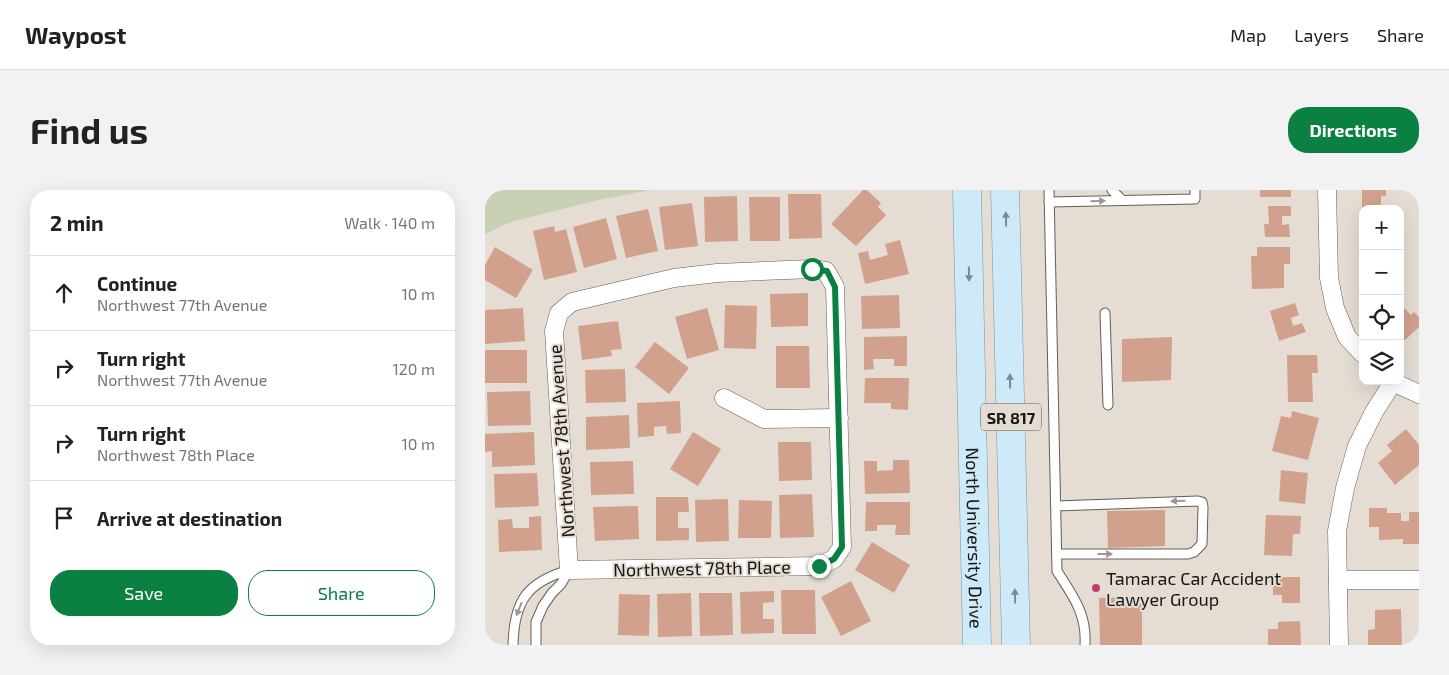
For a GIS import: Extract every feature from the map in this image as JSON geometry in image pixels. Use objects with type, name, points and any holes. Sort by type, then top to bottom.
[{"type":"main road","name":"North University Drive","points":[[967,190],[977,645]]},
{"type":"main road","name":"SR 817","points":[[1005,190],[1016,645]]},
{"type":"street","points":[[1327,190],[1329,278],[1335,308],[1347,337],[1359,350]]},
{"type":"street","name":"Northwest 78th Avenue","points":[[569,570],[554,331],[559,313],[572,302],[674,278],[717,273],[812,269],[827,271],[835,287],[839,418]]},
{"type":"street","points":[[1339,645],[1337,531],[1345,488],[1357,446],[1374,412],[1391,385]]},
{"type":"street","points":[[1400,385],[1419,394]]},
{"type":"street","points":[[724,398],[764,418],[839,418]]},
{"type":"street","name":"Northwest 78th Place","points":[[569,570],[819,566],[834,559],[842,547],[839,418]]},
{"type":"street","points":[[1338,580],[1419,580]]},
{"type":"lane","points":[[1049,190],[1057,571],[1083,615],[1085,645]]},
{"type":"lane","points":[[1112,190],[1122,200]]},
{"type":"lane","points":[[1049,202],[1195,199],[1195,190]]},
{"type":"lane","points":[[1105,313],[1108,404]]},
{"type":"lane","points":[[1056,506],[1198,501],[1202,502],[1203,507],[1202,544],[1188,554],[1057,554]]},
{"type":"lane","points":[[513,645],[514,622],[519,605],[533,585],[557,573],[569,570]]},
{"type":"lane","points":[[536,645],[536,622],[543,606],[561,584],[569,570]]},
{"type":"green space","points":[[485,190],[651,190],[603,199],[511,222],[485,234]]},
{"type":"building","points":[[863,190],[867,190],[881,203],[878,207],[886,215],[856,246],[831,224]]},
{"type":"building","points":[[1260,190],[1291,190],[1291,197],[1260,197]]},
{"type":"building","points":[[1362,190],[1386,190],[1386,196],[1381,196],[1381,205],[1362,205]]},
{"type":"building","points":[[788,194],[821,194],[822,238],[789,239]]},
{"type":"building","points":[[737,196],[738,241],[705,242],[704,197]]},
{"type":"building","points":[[749,197],[780,197],[780,241],[750,241]]},
{"type":"building","points":[[692,203],[698,246],[665,250],[659,207]]},
{"type":"building","points":[[1268,206],[1291,206],[1291,216],[1282,216],[1282,225],[1289,224],[1290,237],[1265,237],[1264,224],[1269,224]]},
{"type":"building","points":[[648,209],[658,251],[626,258],[616,216]]},
{"type":"building","points":[[606,218],[617,259],[584,268],[573,227]]},
{"type":"building","points":[[554,226],[555,232],[566,229],[577,272],[544,280],[533,231]]},
{"type":"building","points":[[900,240],[909,274],[865,284],[858,253],[868,251],[870,260],[888,255],[885,244]]},
{"type":"building","points":[[495,247],[533,270],[516,298],[485,280],[485,265]]},
{"type":"building","points":[[1257,247],[1290,247],[1290,264],[1284,264],[1284,288],[1252,289],[1251,256],[1257,256]]},
{"type":"building","points":[[808,293],[808,326],[771,327],[770,294]]},
{"type":"building","points":[[899,295],[900,328],[862,329],[861,296]]},
{"type":"building","points":[[1295,303],[1299,315],[1291,318],[1293,326],[1302,323],[1306,332],[1279,341],[1270,311]]},
{"type":"building","points":[[725,305],[757,306],[756,349],[724,348]]},
{"type":"building","points":[[523,308],[525,341],[485,344],[485,310]]},
{"type":"building","points":[[707,308],[719,350],[687,359],[675,317]]},
{"type":"building","points":[[1404,308],[1411,315],[1414,312],[1419,317],[1419,327],[1405,340]]},
{"type":"building","points":[[618,321],[622,349],[611,350],[612,356],[582,360],[578,326]]},
{"type":"building","points":[[907,336],[907,366],[894,366],[894,359],[873,359],[874,369],[864,370],[864,337]]},
{"type":"building","points":[[1172,337],[1171,380],[1122,382],[1122,339]]},
{"type":"building","points":[[655,342],[689,368],[669,394],[635,367]]},
{"type":"building","points":[[776,346],[809,346],[810,388],[776,388]]},
{"type":"building","points":[[485,350],[527,350],[527,383],[485,383]]},
{"type":"building","points":[[1287,355],[1317,355],[1318,373],[1312,373],[1313,402],[1288,402]]},
{"type":"building","points":[[625,369],[626,402],[586,403],[585,370]]},
{"type":"building","points":[[865,378],[909,378],[908,410],[891,409],[891,403],[864,403]]},
{"type":"building","points":[[530,391],[531,425],[488,426],[487,392]]},
{"type":"building","points":[[680,401],[681,433],[667,434],[666,426],[654,427],[654,436],[638,437],[637,403]]},
{"type":"building","points":[[1292,411],[1319,418],[1308,460],[1272,451],[1281,416],[1291,418]]},
{"type":"building","points":[[629,415],[630,448],[586,450],[586,417]]},
{"type":"building","points":[[1406,429],[1419,445],[1419,465],[1395,485],[1378,463],[1392,451],[1387,445]]},
{"type":"building","points":[[534,432],[535,465],[492,467],[492,451],[485,452],[485,434]]},
{"type":"building","points":[[693,432],[721,449],[698,486],[670,469]]},
{"type":"building","points":[[778,442],[811,442],[812,480],[779,481]]},
{"type":"building","points":[[893,460],[909,460],[910,493],[865,494],[864,461],[877,461],[877,471],[893,470]]},
{"type":"building","points":[[633,461],[634,494],[591,495],[590,462]]},
{"type":"building","points":[[1281,470],[1308,473],[1305,504],[1279,501]]},
{"type":"building","points":[[537,473],[539,506],[495,508],[494,474]]},
{"type":"building","points":[[812,494],[814,537],[780,538],[779,495]]},
{"type":"building","points":[[656,497],[688,497],[689,512],[678,512],[678,528],[689,528],[689,540],[656,541]]},
{"type":"building","points":[[728,499],[729,541],[696,542],[695,500]]},
{"type":"building","points":[[739,500],[772,501],[771,538],[738,538]]},
{"type":"building","points":[[866,502],[910,502],[910,535],[895,535],[896,525],[877,525],[877,531],[865,531]]},
{"type":"building","points":[[638,506],[639,539],[595,541],[593,507]]},
{"type":"building","points":[[1369,508],[1387,508],[1387,513],[1401,513],[1401,521],[1409,521],[1409,512],[1419,512],[1419,544],[1403,544],[1403,539],[1379,540],[1379,527],[1369,527]]},
{"type":"building","points":[[1165,510],[1165,546],[1108,548],[1107,511]]},
{"type":"building","points":[[1266,515],[1301,516],[1300,534],[1293,534],[1292,556],[1264,555]]},
{"type":"building","points":[[541,516],[542,550],[499,552],[498,520],[512,519],[513,528],[529,528],[529,517]]},
{"type":"building","points":[[872,542],[910,565],[894,593],[855,570]]},
{"type":"building","points":[[1273,577],[1300,577],[1300,603],[1282,603],[1282,595],[1273,595]]},
{"type":"building","points":[[851,581],[871,621],[841,636],[821,597]]},
{"type":"building","points":[[781,590],[815,590],[816,634],[782,634]]},
{"type":"building","points":[[774,591],[774,602],[763,603],[763,619],[774,619],[774,633],[741,634],[740,592]]},
{"type":"building","points":[[691,593],[692,636],[658,637],[657,594]]},
{"type":"building","points":[[699,593],[732,593],[733,635],[700,636]]},
{"type":"building","points":[[619,594],[650,595],[649,636],[618,635]]},
{"type":"building","points":[[1142,597],[1142,645],[1100,645],[1099,598]]},
{"type":"building","points":[[1401,609],[1402,645],[1368,645],[1368,630],[1375,629],[1375,610]]},
{"type":"building","points":[[1300,621],[1301,645],[1268,645],[1268,629],[1278,629],[1278,622]]},
{"type":"place","name":"Tamarac Car Accident Lawyer Group","points":[[1096,588]]},
{"type":"route","points":[[812,269],[827,271],[835,287],[842,547],[834,559],[819,566]]}]
